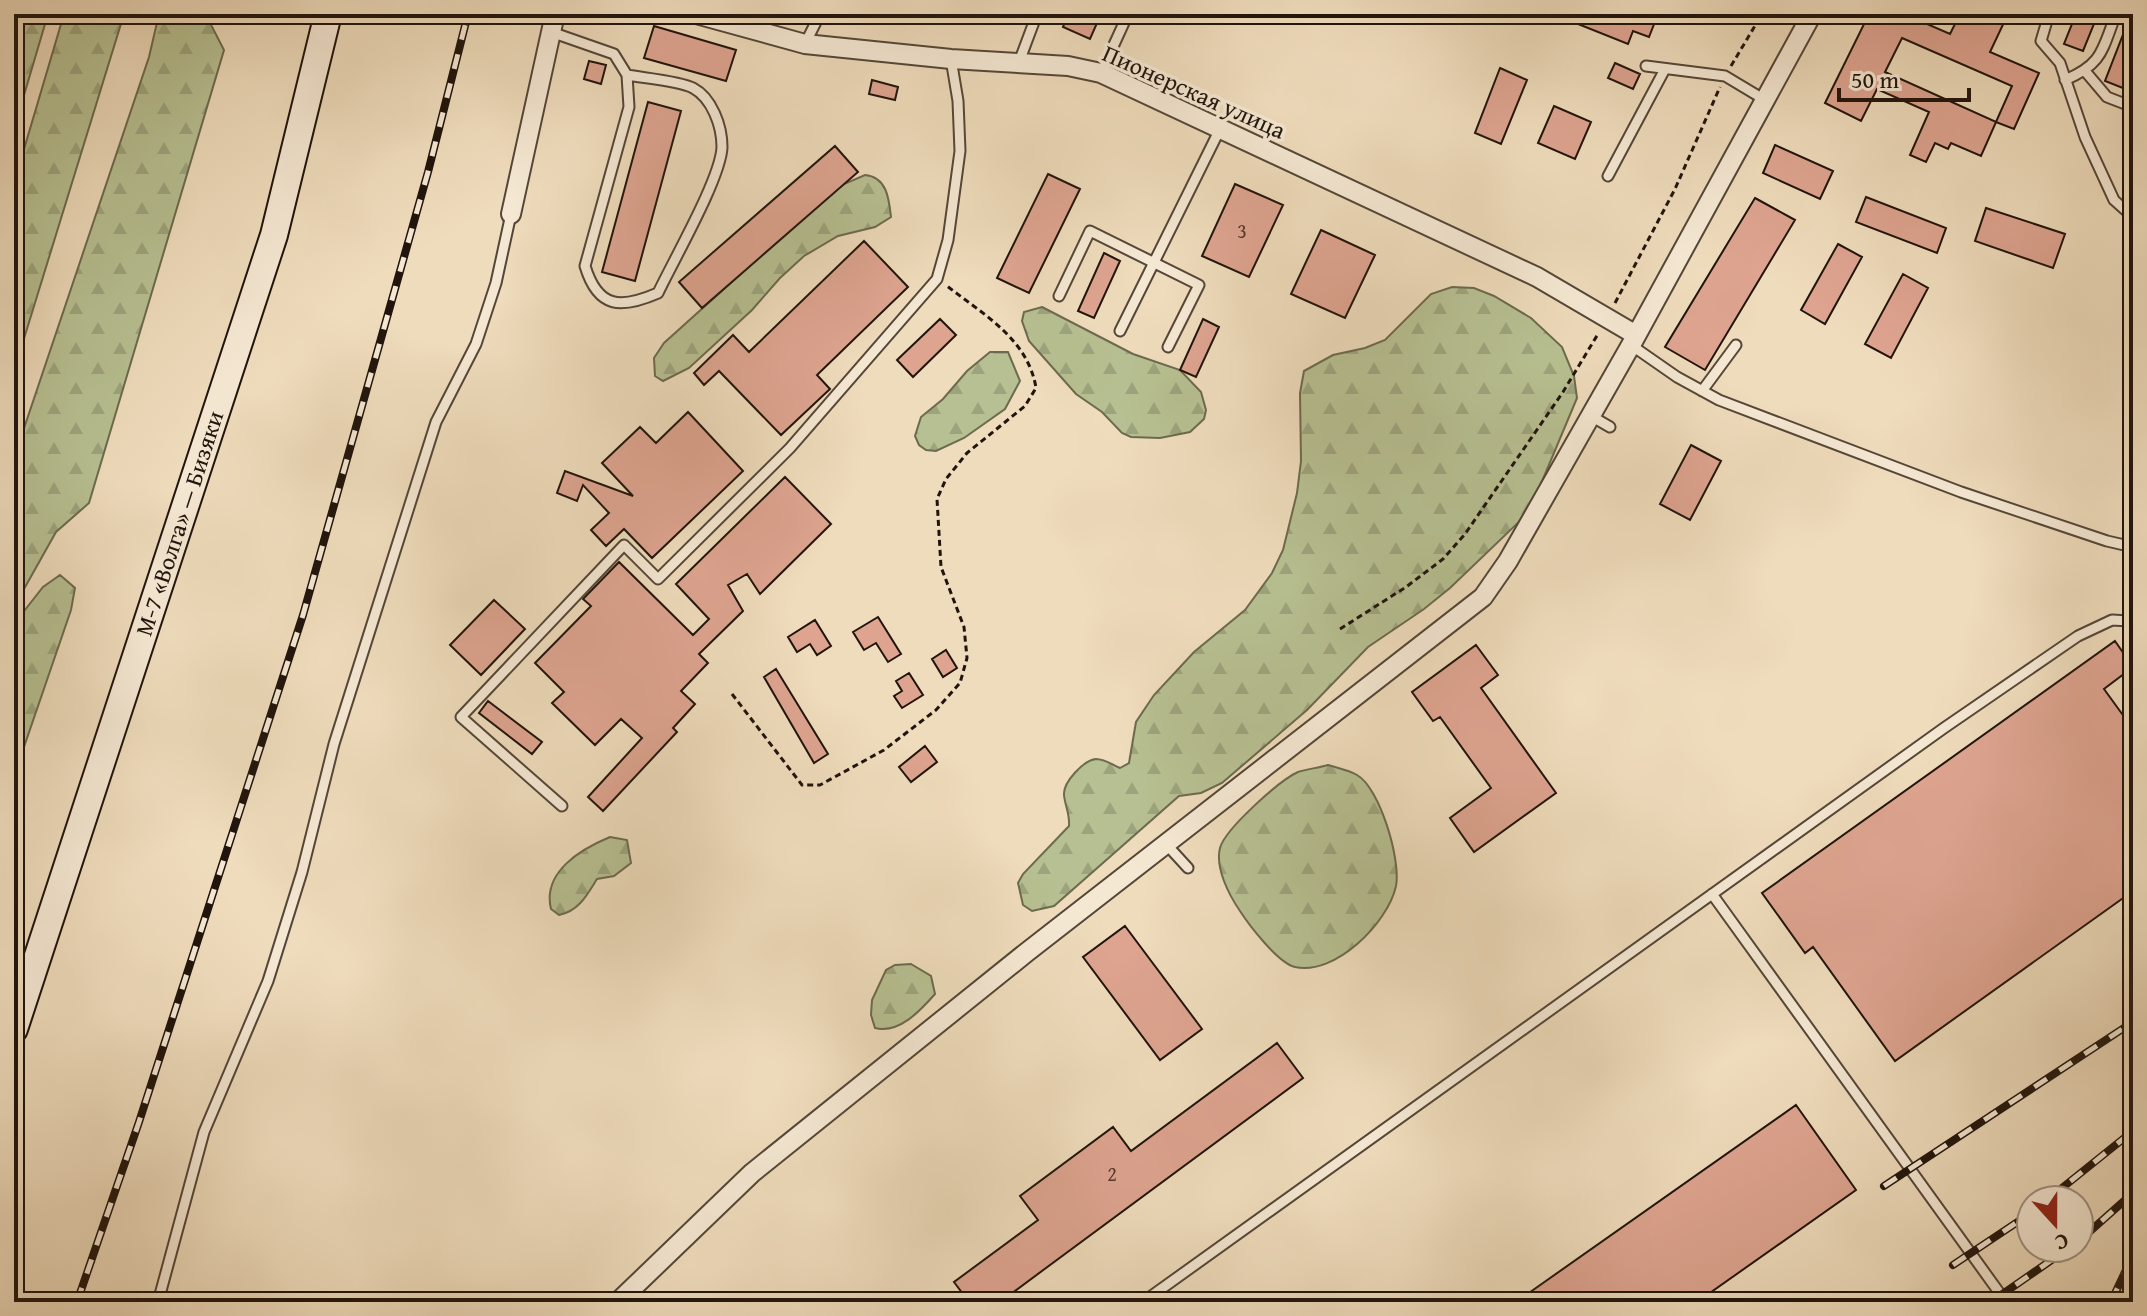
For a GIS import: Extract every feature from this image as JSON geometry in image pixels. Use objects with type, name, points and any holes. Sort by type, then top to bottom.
[{"type":"main road","name":"М-7 «Волга» — Бизяки","points":[[14,1029],[274,235],[328,14]]},
{"type":"street","name":"Пионерская улица","points":[[696,14],[805,44],[951,59],[1068,66],[1101,73],[1537,277],[1607,318],[1634,340]]},
{"type":"street","points":[[618,1302],[752,1173],[1027,952],[1483,597],[1508,561],[1634,340],[1812,14]]},
{"type":"street","points":[[511,214],[553,23]]},
{"type":"lane","points":[[805,44],[820,14]]},
{"type":"lane","points":[[1019,62],[1037,14]]},
{"type":"lane","points":[[1101,73],[1128,14]]},
{"type":"lane","points":[[2049,14],[2041,41],[2060,63],[2085,137],[2114,200],[2133,217]]},
{"type":"lane","points":[[2065,80],[2097,62],[2116,14]]},
{"type":"lane","points":[[553,23],[614,54],[627,75],[629,107],[585,266],[592,287],[608,300],[634,303],[658,293],[717,170],[722,147],[719,126],[710,103],[693,88],[627,75]]},
{"type":"lane","points":[[562,806],[461,717],[624,545],[658,579],[790,448],[937,279],[948,240],[960,151],[958,101],[951,59]]},
{"type":"lane","points":[[1646,66],[1725,76],[1765,100]]},
{"type":"lane","points":[[1608,176],[1665,69]]},
{"type":"lane","points":[[2085,71],[2107,97],[2133,107]]},
{"type":"lane","points":[[1120,331],[1220,129]]},
{"type":"lane","points":[[158,1302],[204,1132],[268,981],[302,872],[343,714],[436,422],[476,344],[496,283],[511,214]]},
{"type":"lane","points":[[1059,296],[1090,231],[1199,285],[1168,347]]},
{"type":"lane","points":[[1634,340],[1677,377],[1719,400],[1961,492],[2133,547]]},
{"type":"lane","points":[[1702,391],[1736,345]]},
{"type":"lane","points":[[1591,416],[1610,427]]},
{"type":"lane","points":[[1143,1302],[1944,728],[2078,636],[2112,620],[2129,621],[2133,626]]},
{"type":"lane","points":[[1166,844],[1188,868]]},
{"type":"lane","points":[[1712,894],[2006,1302]]},
{"type":"path","points":[[1340,629],[1443,559],[1563,392],[1607,318],[1675,189],[1725,76],[1762,14]]},
{"type":"path","points":[[732,694],[802,785],[820,785],[884,750],[936,710],[960,683],[967,658],[964,627],[941,567],[937,499],[946,479],[967,453],[1025,406],[1036,388],[1028,359],[1013,338],[937,279]]},
{"type":"green space","points":[[14,14],[48,14],[14,129]]},
{"type":"green space","points":[[64,14],[124,14],[14,371],[14,183]]},
{"type":"green space","points":[[159,14],[206,15],[224,50],[89,503],[56,532],[24,589],[14,595],[14,458],[149,57]]},
{"type":"green space","points":[[865,175],[882,184],[888,196],[891,217],[875,227],[838,236],[804,256],[752,310],[689,368],[663,381],[655,376],[654,358],[664,343],[837,187]]},
{"type":"green space","points":[[1452,287],[1474,288],[1531,318],[1562,347],[1574,376],[1577,398],[1538,491],[1522,519],[1450,588],[1368,647],[1307,710],[1222,783],[1201,793],[1179,796],[1054,906],[1032,911],[1023,905],[1018,883],[1023,874],[1069,826],[1064,795],[1075,772],[1096,759],[1120,768],[1129,763],[1136,722],[1154,695],[1194,652],[1245,610],[1272,573],[1283,550],[1297,493],[1301,461],[1300,393],[1304,371],[1333,355],[1385,340],[1431,294]]},
{"type":"green space","points":[[1042,307],[1133,354],[1180,370],[1201,392],[1206,410],[1204,419],[1190,432],[1160,438],[1131,437],[1122,433],[1102,412],[1076,394],[1029,341],[1022,321],[1024,312]]},
{"type":"green space","points":[[990,352],[1008,352],[1020,381],[1005,409],[964,438],[936,451],[926,450],[919,445],[915,436],[921,417]]},
{"type":"green space","points":[[60,575],[75,588],[71,610],[14,776],[14,624],[43,587]]},
{"type":"green space","points":[[1328,765],[1357,775],[1374,794],[1392,843],[1396,886],[1382,916],[1358,944],[1327,963],[1310,968],[1295,967],[1272,951],[1236,905],[1221,873],[1220,848],[1242,818],[1279,785],[1298,772]]},
{"type":"green space","points":[[610,837],[627,840],[631,863],[614,876],[597,879],[577,906],[559,915],[551,909],[550,896],[558,873],[576,855]]},
{"type":"green space","points":[[911,964],[931,976],[935,994],[916,1014],[901,1024],[892,1028],[875,1028],[871,1015],[872,1000],[886,970],[895,965]]},
{"type":"building","points":[[1068,14],[1101,14],[1090,39],[1063,27]]},
{"type":"building","points":[[1553,14],[1658,14],[1649,37],[1633,31],[1628,44]]},
{"type":"building","points":[[1869,14],[1914,14],[1913,18],[1950,34],[1960,14],[2008,14],[1990,52],[2039,73],[2014,129],[1996,122],[1981,156],[1951,143],[1948,149],[1935,143],[1926,162],[1910,155],[1929,112],[1877,89],[1861,121],[1825,103]],"holes":[[[1902,38],[2012,86],[1996,122],[1885,72]]]},
{"type":"building","points":[[2076,14],[2098,14],[2083,51],[2064,44]]},
{"type":"building","points":[[2133,14],[2133,92],[2105,81]]},
{"type":"building","points":[[654,26],[736,50],[726,81],[644,58]]},
{"type":"building","points":[[589,61],[606,65],[601,84],[584,79]]},
{"type":"building","points":[[1615,63],[1640,74],[1633,89],[1608,78]]},
{"type":"building","points":[[1500,68],[1527,80],[1501,144],[1475,133]]},
{"type":"building","points":[[872,80],[898,87],[895,100],[869,94]]},
{"type":"building","points":[[648,102],[681,111],[635,281],[602,272]]},
{"type":"building","points":[[1554,106],[1591,122],[1575,159],[1538,143]]},
{"type":"building","points":[[1775,145],[1833,171],[1820,199],[1763,173]]},
{"type":"building","points":[[835,146],[858,172],[702,308],[679,282]]},
{"type":"building","points":[[1048,174],[1080,189],[1029,293],[997,278]]},
{"type":"building","points":[[1235,184],[1283,205],[1249,277],[1202,256]]},
{"type":"building","points":[[1866,197],[1946,228],[1937,253],[1856,222]]},
{"type":"building","points":[[1755,198],[1795,220],[1705,370],[1665,347]]},
{"type":"building","points":[[1986,208],[2065,234],[2053,268],[1975,241]]},
{"type":"building","points":[[1321,230],[1375,255],[1345,318],[1291,294]]},
{"type":"building","points":[[864,241],[908,287],[817,375],[830,389],[781,435],[719,371],[704,385],[694,373],[733,335],[749,352]]},
{"type":"building","points":[[1838,244],[1862,257],[1825,324],[1801,310]]},
{"type":"building","points":[[1104,253],[1120,261],[1094,318],[1078,311]]},
{"type":"building","points":[[1903,274],[1928,288],[1891,358],[1865,344]]},
{"type":"building","points":[[940,319],[956,335],[913,377],[897,360]]},
{"type":"building","points":[[1203,319],[1219,327],[1196,377],[1180,370]]},
{"type":"building","points":[[688,412],[743,471],[652,558],[624,529],[606,546],[591,530],[609,513],[583,485],[577,501],[557,493],[565,471],[633,496],[602,463],[640,427],[656,443]]},
{"type":"building","points":[[1691,445],[1721,461],[1690,520],[1660,504]]},
{"type":"building","points":[[785,477],[831,524],[760,594],[747,574],[728,585],[743,611],[699,654],[708,663],[681,691],[695,704],[673,728],[677,732],[603,811],[588,797],[642,738],[621,719],[595,745],[552,703],[564,692],[535,663],[591,606],[583,599],[619,562],[693,635],[709,619],[676,584]]},
{"type":"building","points":[[494,600],[525,629],[481,675],[450,645]]},
{"type":"building","points":[[878,617],[901,654],[888,662],[876,643],[864,650],[853,632]]},
{"type":"building","points":[[815,620],[831,646],[817,655],[810,644],[797,652],[788,637]]},
{"type":"building","points":[[2115,641],[2133,667],[2104,689],[2133,729],[2133,891],[1895,1061],[1813,947],[1805,953],[1762,893]]},
{"type":"building","points":[[1476,645],[1498,675],[1481,688],[1556,793],[1474,852],[1450,818],[1491,788],[1440,717],[1433,721],[1412,692]]},
{"type":"building","points":[[946,650],[957,668],[943,677],[932,659]]},
{"type":"building","points":[[776,669],[828,754],[814,763],[764,677]]},
{"type":"building","points":[[909,673],[923,695],[902,708],[894,696],[902,691],[896,681]]},
{"type":"building","points":[[488,701],[542,742],[532,754],[479,713]]},
{"type":"building","points":[[925,746],[937,762],[911,782],[899,767]]},
{"type":"building","points":[[1125,926],[1202,1029],[1160,1060],[1083,957]]},
{"type":"building","points":[[1277,1043],[1303,1078],[1000,1302],[969,1302],[954,1282],[1038,1220],[1020,1196],[1113,1127],[1131,1151]]},
{"type":"building","points":[[1796,1105],[1856,1190],[1697,1302],[1516,1302]]},
{"type":"railway","points":[[77,1302],[139,1122],[303,615],[428,172],[468,14]]},
{"type":"railway","points":[[1884,1186],[2133,1022]]},
{"type":"railway","points":[[2067,1184],[2133,1131]]},
{"type":"railway","points":[[2095,1227],[2133,1193]]},
{"type":"railway","points":[[1953,1265],[2015,1224]]},
{"type":"railway","points":[[2111,1302],[2133,1255]]},
{"type":"railway","points":[[1991,1302],[2046,1264]]}]
